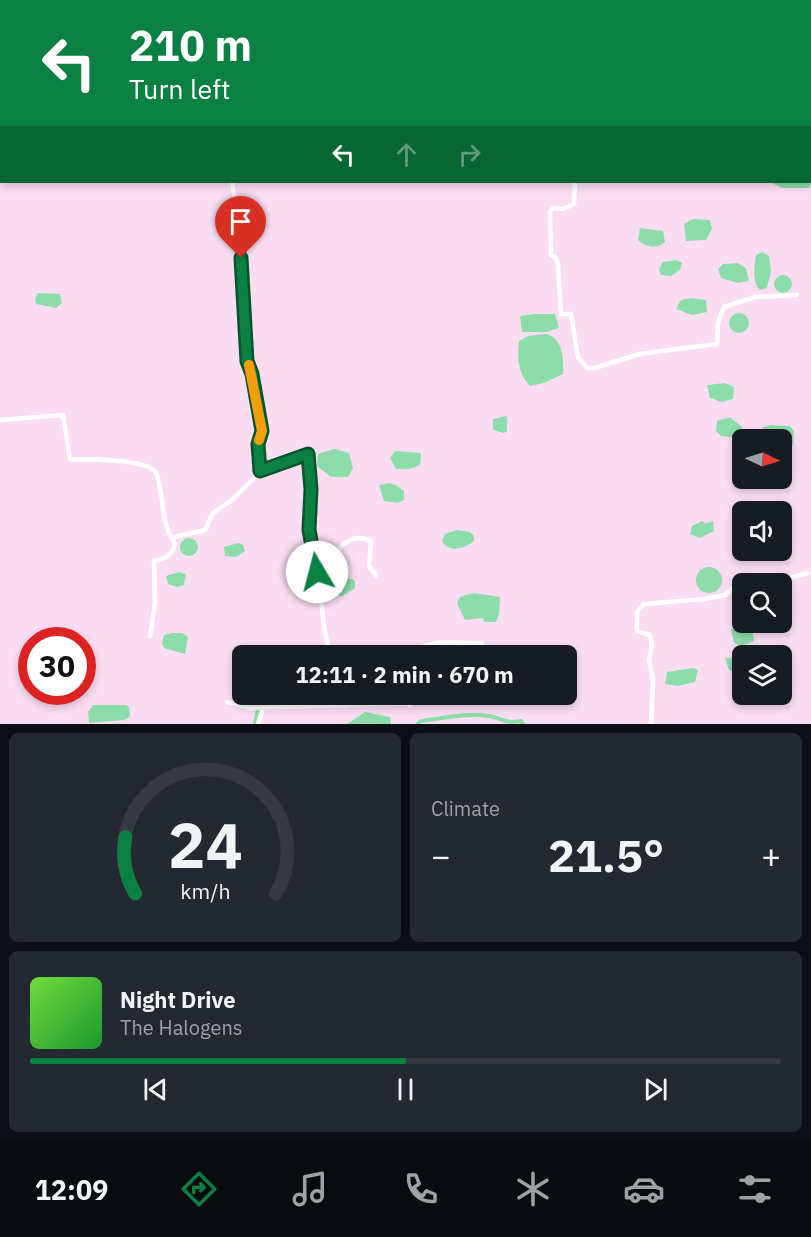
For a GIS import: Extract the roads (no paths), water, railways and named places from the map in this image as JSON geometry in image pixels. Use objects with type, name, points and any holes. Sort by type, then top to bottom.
[{"type":"street","points":[[232,183],[241,237],[241,283],[248,349],[247,361],[252,374],[262,431],[258,444],[261,473]]},
{"type":"street","points":[[575,183],[574,204],[563,209],[553,208],[550,212],[551,255],[556,258],[558,264],[561,314],[571,314],[578,357],[587,368],[595,368],[639,354],[717,344],[718,323],[724,307],[755,297],[796,295]]},
{"type":"street","points":[[0,420],[63,415],[70,459],[146,464],[156,473],[165,527],[175,544],[173,552],[165,560],[154,561],[155,604],[150,636]]},
{"type":"street","points":[[171,538],[205,530],[213,513],[232,501],[246,483],[261,473],[308,454],[311,489],[309,530],[315,548],[325,634],[329,645]]},
{"type":"street","points":[[316,567],[325,565],[338,546],[356,538],[366,539],[371,541],[369,566],[376,575]]},
{"type":"street","points":[[651,724],[653,680],[648,660],[652,646],[650,635],[637,631],[637,612],[644,604],[705,599],[725,595],[740,581],[758,576],[777,581],[808,573]]},
{"type":"street","points":[[427,645],[482,643]]},
{"type":"street","points":[[226,702],[250,708],[366,705]]},
{"type":"street","points":[[258,724],[263,708]]},
{"type":"waterway","points":[[255,724],[259,705]]},
{"type":"waterway","points":[[418,724],[421,721],[472,715],[489,716],[510,722],[521,721],[523,724]]}]
